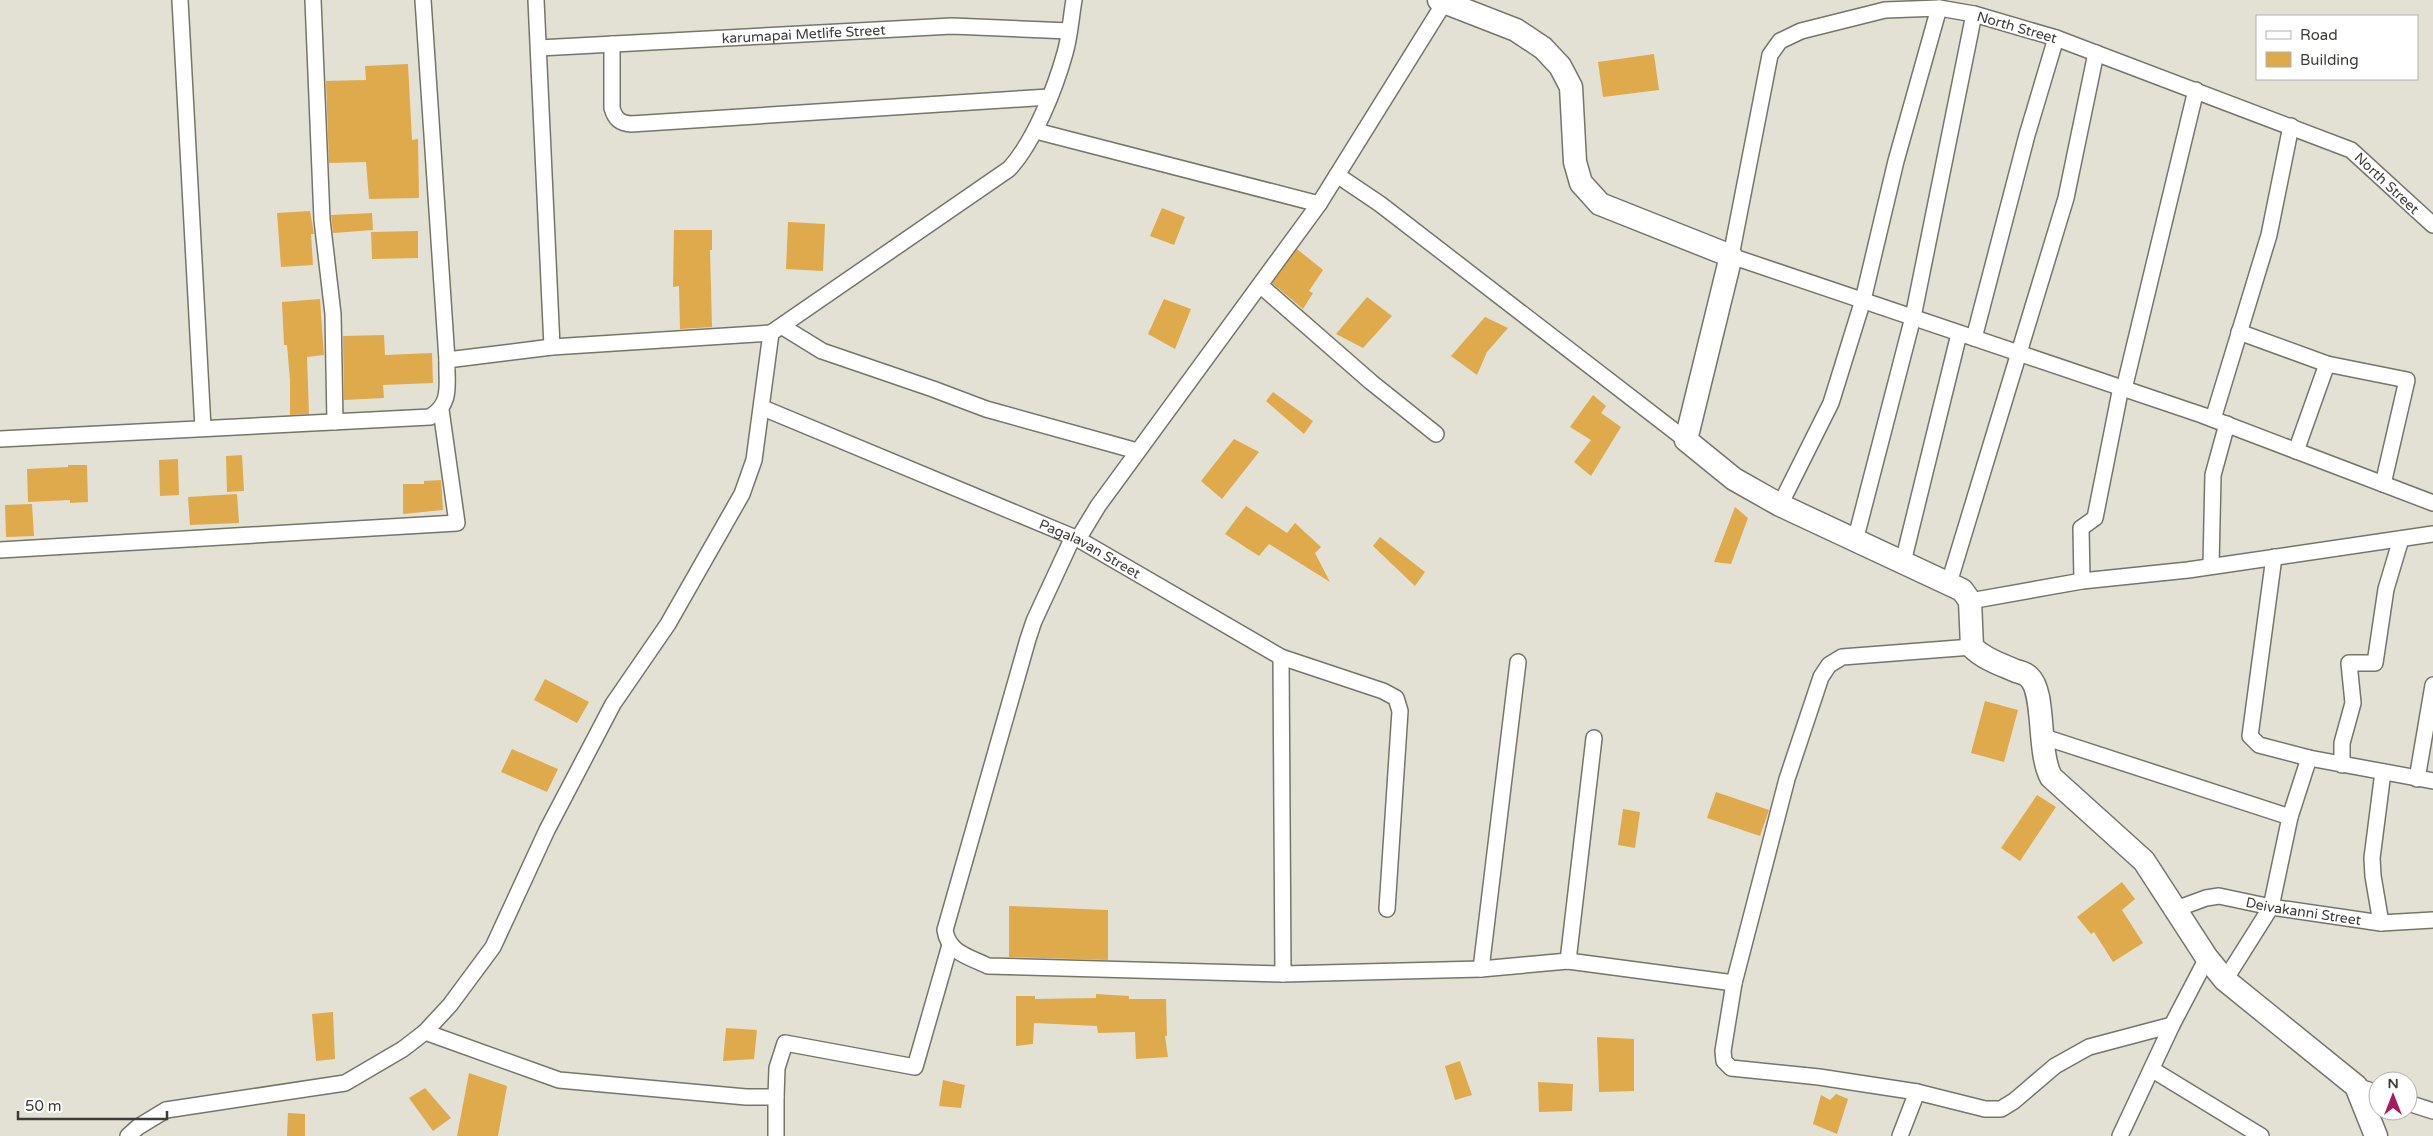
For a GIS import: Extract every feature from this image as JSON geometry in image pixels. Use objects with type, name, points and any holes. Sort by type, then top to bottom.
[{"type":"street","points":[[180,0],[203,428]]},
{"type":"street","points":[[313,0],[322,220],[333,314],[334,422]]},
{"type":"street","points":[[0,550],[457,523],[441,410],[446,398],[446,360],[423,0]]},
{"type":"street","points":[[536,0],[552,348]]},
{"type":"street","points":[[128,1136],[138,1127],[166,1110],[345,1084],[404,1049],[425,1032],[450,1005],[493,947],[548,830],[613,704],[668,624],[742,494],[754,460],[777,330],[1009,169],[1024,154],[1036,131],[1065,53],[1074,0]]},
{"type":"street","points":[[1734,983],[1568,961],[1481,968],[1283,974],[988,966],[954,950],[946,940],[945,930],[1031,630],[1075,538],[1319,204],[1444,1],[1516,30],[1543,48],[1560,66],[1571,87],[1575,162],[1581,183],[1600,204],[1731,256],[2123,388],[2220,422],[2433,502]]},
{"type":"street","points":[[1780,504],[1831,403],[1863,300],[1896,161],[1939,8]]},
{"type":"street","name":"North Street","points":[[1731,256],[1770,55],[1780,41],[1801,31],[1885,10],[1939,8],[1974,14],[2056,38],[2291,126],[2351,150],[2433,225]]},
{"type":"street","points":[[1854,541],[1913,317],[1974,14]]},
{"type":"street","name":"karumapai Metlife Street","points":[[539,48],[952,26],[1069,31]]},
{"type":"street","points":[[1974,338],[2027,135],[2056,38]]},
{"type":"street","points":[[612,44],[612,108],[615,117],[622,123],[631,124],[1049,97]]},
{"type":"street","points":[[1949,583],[2066,198],[2096,53]]},
{"type":"street","points":[[2082,581],[2081,528],[2095,518],[2123,388],[2196,90]]},
{"type":"street","points":[[2211,566],[2213,475],[2220,422],[2239,332],[2269,235],[2291,126]]},
{"type":"street","points":[[1036,131],[1319,204]]},
{"type":"street","points":[[1337,175],[1380,204],[1734,478],[1780,504],[1854,541],[1962,590],[1970,601],[1972,647],[1980,655],[2029,677],[2036,686],[2045,766],[2052,777],[2144,861],[2207,958],[2225,980],[2356,1086],[2368,1090]]},
{"type":"street","points":[[1686,440],[1731,256]]},
{"type":"street","points":[[1260,284],[1371,382],[1436,434]]},
{"type":"street","points":[[446,360],[552,348],[777,330],[822,351],[986,409],[1138,451]]},
{"type":"street","points":[[2239,332],[2327,364],[2407,380],[2382,484]]},
{"type":"street","points":[[1903,562],[1959,334]]},
{"type":"street","points":[[2296,451],[2327,364]]},
{"type":"street","name":"Pagalavan Street","points":[[763,408],[1075,538],[1280,657],[1383,691],[1396,698],[1400,711],[1387,909]]},
{"type":"street","points":[[0,438],[430,417],[441,410]]},
{"type":"street","points":[[1970,601],[2082,581],[2211,566],[2433,534]]},
{"type":"street","points":[[2342,765],[2342,743],[2353,703],[2349,663],[2375,663],[2386,589],[2400,539]]},
{"type":"street","points":[[2274,557],[2250,736],[2260,745],[2309,758],[2433,781]]},
{"type":"street","points":[[1972,647],[1842,657],[1829,665],[1821,677],[1787,779],[1734,983],[1723,1051],[1724,1061],[1732,1068],[1819,1077],[1917,1092],[1985,1109],[2000,1109],[2014,1101],[2055,1066],[2089,1047],[2172,1025]]},
{"type":"street","points":[[1280,657],[1283,974]]},
{"type":"street","points":[[1481,968],[1518,662]]},
{"type":"street","points":[[2417,778],[2433,685]]},
{"type":"street","points":[[2041,736],[2290,817]]},
{"type":"street","points":[[1568,961],[1594,738]]},
{"type":"street","points":[[2225,980],[2271,907],[2290,817],[2309,758]]},
{"type":"street","points":[[2381,923],[2372,858],[2382,772]]},
{"type":"street","name":"Deivakanni Street","points":[[2176,909],[2206,898],[2219,896],[2238,898],[2271,907],[2381,923],[2433,920]]},
{"type":"street","points":[[776,1136],[777,1068],[784,1043],[915,1067],[950,945]]},
{"type":"street","points":[[2120,1136],[2153,1070],[2172,1025],[2207,958]]},
{"type":"street","points":[[425,1032],[558,1080],[746,1097],[776,1097]]},
{"type":"street","points":[[2153,1070],[2261,1136]]},
{"type":"street","points":[[2356,1086],[2376,1136]]},
{"type":"street","points":[[1900,1136],[1917,1092]]},
{"type":"street","points":[[2418,1106],[2433,1111]]},
{"type":"building","points":[[1654,54],[1659,90],[1603,97],[1598,62]]},
{"type":"building","points":[[408,64],[412,140],[418,139],[419,198],[369,199],[366,162],[329,163],[326,81],[366,80],[365,66]]},
{"type":"building","points":[[1162,208],[1185,217],[1174,245],[1150,236]]},
{"type":"building","points":[[310,211],[314,234],[311,234],[313,265],[281,267],[277,213]]},
{"type":"building","points":[[372,213],[373,230],[333,233],[331,215]]},
{"type":"building","points":[[788,222],[825,224],[823,271],[786,269]]},
{"type":"building","points":[[674,230],[712,230],[712,250],[710,250],[712,327],[680,329],[679,286],[673,287]]},
{"type":"building","points":[[418,231],[418,258],[372,259],[371,232]]},
{"type":"building","points":[[1297,249],[1323,270],[1309,291],[1313,293],[1303,309],[1272,283]]},
{"type":"building","points":[[1367,297],[1392,316],[1363,348],[1336,334]]},
{"type":"building","points":[[320,299],[324,355],[307,357],[309,414],[290,415],[290,380],[287,345],[284,345],[282,302]]},
{"type":"building","points":[[1164,299],[1191,309],[1175,349],[1148,334]]},
{"type":"building","points":[[1485,317],[1508,328],[1487,352],[1477,375],[1451,356]]},
{"type":"building","points":[[384,335],[385,355],[432,353],[433,383],[383,385],[384,398],[344,400],[343,336]]},
{"type":"building","points":[[1273,392],[1313,421],[1304,434],[1266,401]]},
{"type":"building","points":[[1593,395],[1606,406],[1601,413],[1621,427],[1591,476],[1574,462],[1591,440],[1570,427]]},
{"type":"building","points":[[1234,439],[1259,452],[1222,499],[1201,481]]},
{"type":"building","points":[[242,455],[244,491],[227,492],[226,456]]},
{"type":"building","points":[[178,459],[179,495],[160,496],[159,460]]},
{"type":"building","points":[[68,465],[87,465],[88,502],[70,503],[70,500],[28,502],[27,469],[68,467]]},
{"type":"building","points":[[441,480],[443,510],[403,514],[403,484],[424,484],[424,481]]},
{"type":"building","points":[[237,494],[239,523],[190,525],[188,497]]},
{"type":"building","points":[[32,504],[34,536],[6,537],[5,505]]},
{"type":"building","points":[[1246,506],[1287,533],[1295,523],[1321,547],[1315,553],[1330,582],[1269,544],[1259,556],[1225,534]]},
{"type":"building","points":[[1735,507],[1748,518],[1731,564],[1714,562]]},
{"type":"building","points":[[1380,537],[1425,572],[1415,586],[1373,546]]},
{"type":"building","points":[[545,679],[589,702],[577,723],[534,700]]},
{"type":"building","points":[[1985,701],[2018,710],[2004,762],[1971,753]]},
{"type":"building","points":[[512,749],[558,769],[547,792],[501,772]]},
{"type":"building","points":[[1716,792],[1769,810],[1760,836],[1707,818]]},
{"type":"building","points":[[2037,795],[2056,807],[2020,861],[2001,848]]},
{"type":"building","points":[[1623,809],[1640,812],[1635,848],[1618,845]]},
{"type":"building","points":[[2122,882],[2135,899],[2122,910],[2143,943],[2113,962],[2094,932],[2091,934],[2077,917]]},
{"type":"building","points":[[1009,906],[1108,910],[1108,960],[1009,957]]},
{"type":"building","points":[[1096,994],[1129,996],[1129,999],[1166,999],[1167,1036],[1165,1036],[1168,1057],[1136,1059],[1135,1032],[1098,1033],[1097,1026],[1034,1023],[1033,1044],[1016,1046],[1016,996],[1035,996],[1035,999],[1096,998]]},
{"type":"building","points":[[333,1012],[335,1059],[316,1061],[312,1014]]},
{"type":"building","points":[[726,1028],[757,1030],[754,1059],[723,1061]]},
{"type":"building","points":[[1597,1037],[1634,1039],[1634,1091],[1599,1092]]},
{"type":"building","points":[[1460,1061],[1472,1095],[1455,1100],[1445,1066]]},
{"type":"building","points":[[469,1073],[507,1086],[498,1136],[457,1136]]},
{"type":"building","points":[[943,1080],[965,1085],[961,1108],[939,1106]]},
{"type":"building","points":[[1538,1082],[1573,1084],[1572,1111],[1539,1112]]},
{"type":"building","points":[[425,1088],[451,1118],[433,1131],[409,1098]]},
{"type":"building","points":[[1836,1094],[1848,1099],[1837,1134],[1813,1124],[1821,1095],[1830,1100]]},
{"type":"building","points":[[288,1113],[305,1114],[305,1136],[287,1136]]}]
